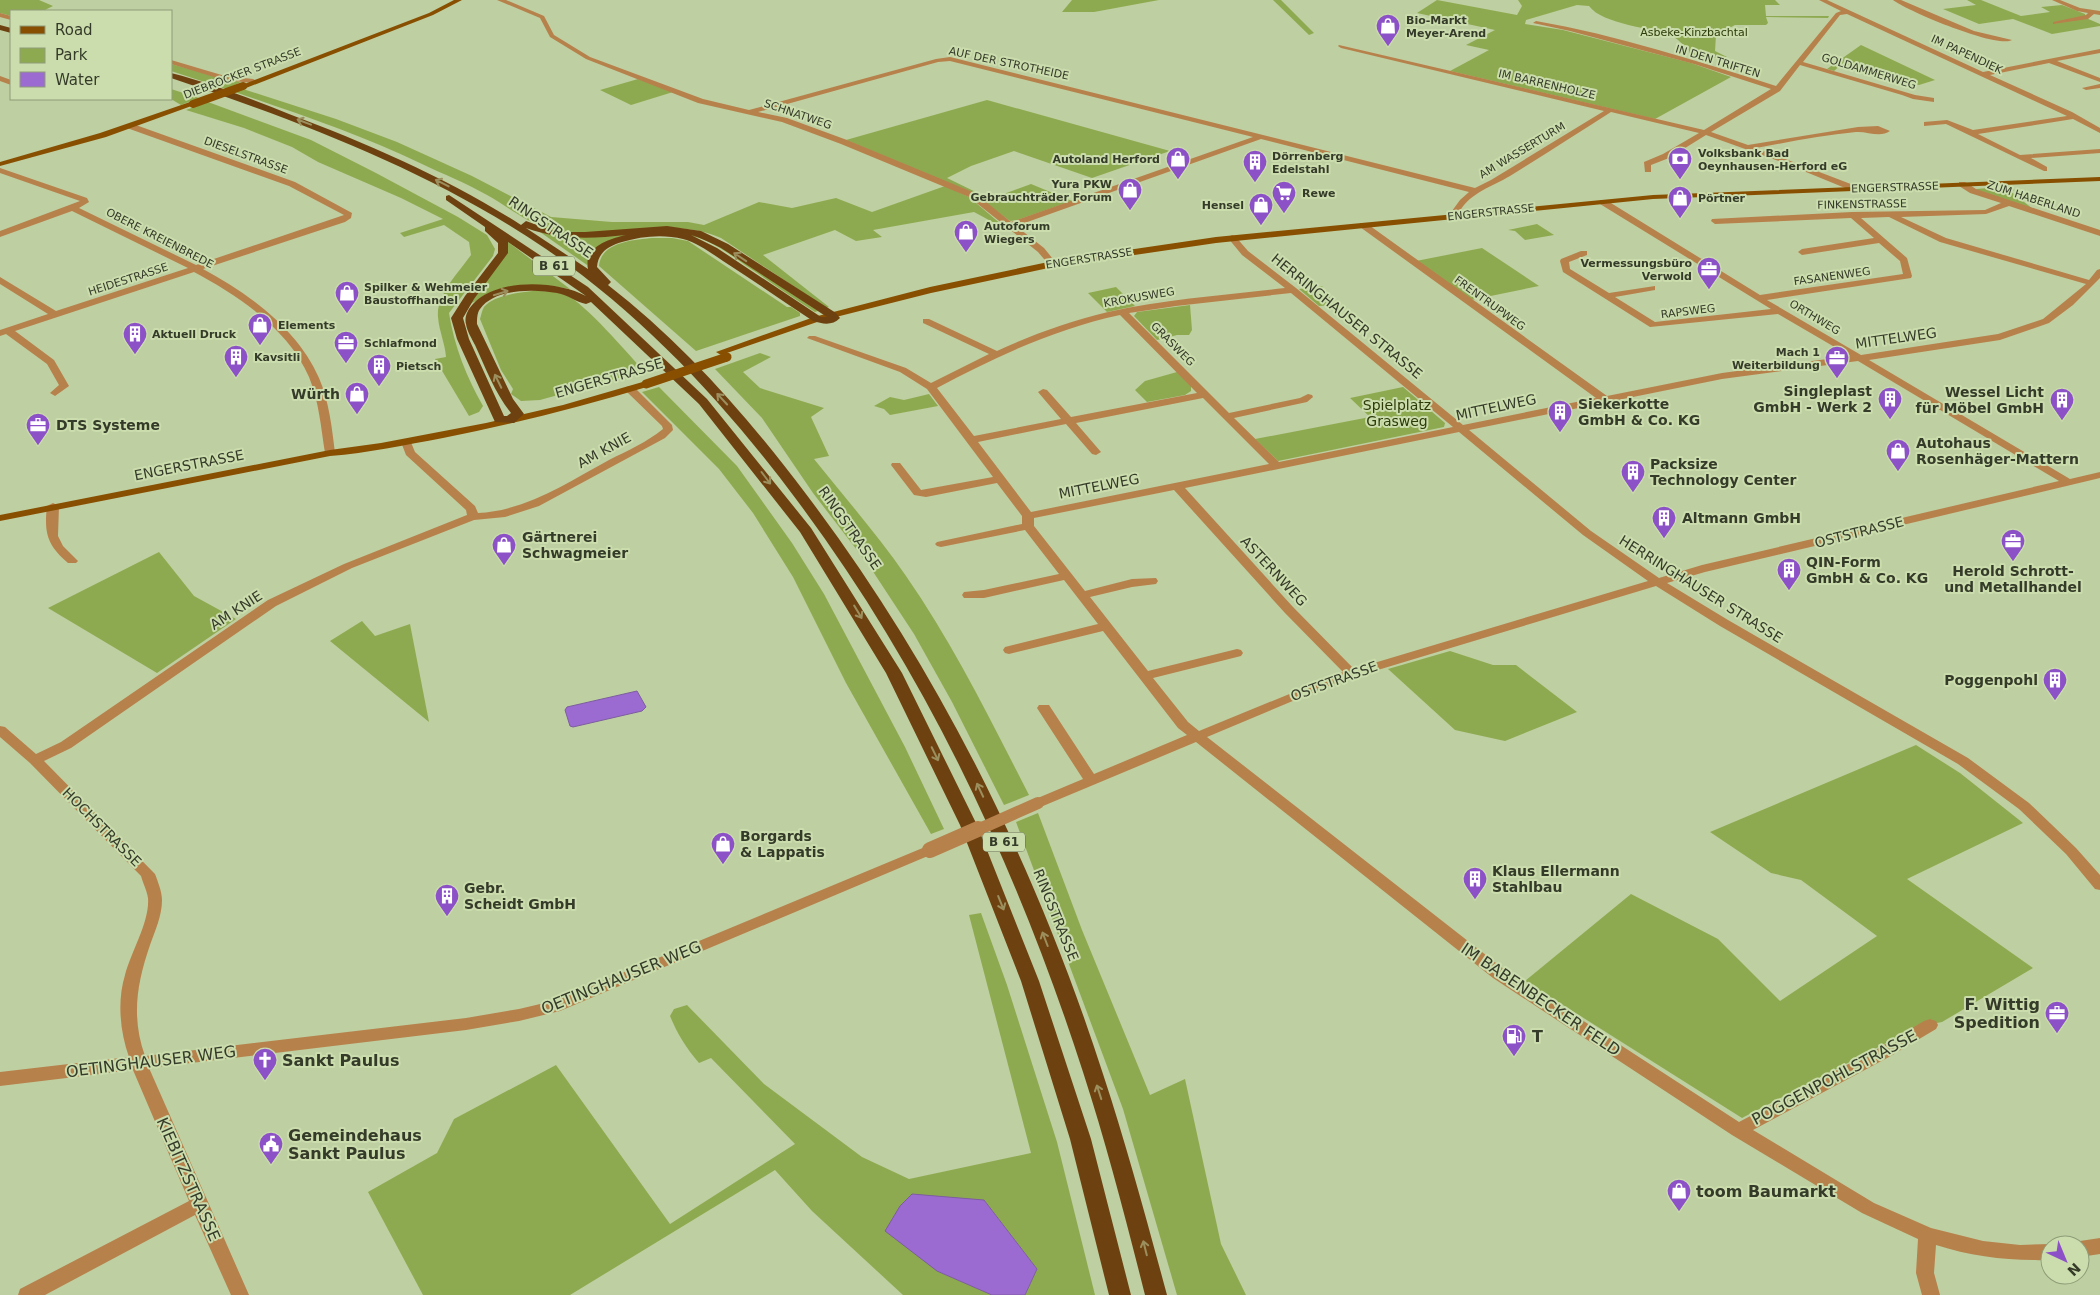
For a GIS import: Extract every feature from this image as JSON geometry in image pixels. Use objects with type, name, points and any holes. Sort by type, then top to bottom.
[{"type":"highway","name":"RINGSTRASSE","points":[[172,75],[349,140],[426,175],[485,206],[552,249],[607,291],[696,371],[779,466],[828,530],[859,575],[918,670],[974,777],[1002,836],[1070,1003],[1139,1226],[1156,1295]]},
{"type":"highway","name":"B 61","points":[[172,83],[337,144],[427,186],[512,236],[563,273],[636,335],[708,408],[787,504],[838,579],[893,672],[919,721],[979,850],[1036,997],[1087,1162],[1120,1295]]},
{"type":"highway","points":[[485,206],[500,210],[529,226],[558,234],[604,235],[656,230],[687,231],[698,234],[721,244],[831,318]]},
{"type":"highway","points":[[465,207],[468,216],[499,237],[504,248],[499,260],[469,298],[458,318],[463,339],[497,416],[513,416],[471,324],[470,316],[472,310],[486,299],[519,288],[562,289],[582,298],[617,329],[636,335]]},
{"type":"highway","points":[[607,291],[610,285],[592,268],[592,259],[596,252],[613,242],[625,238],[642,235],[671,234],[702,243],[816,319],[831,318]]},
{"type":"main road","name":"DIEBROCKER STRASSE","points":[[0,164],[130,126],[193,104],[431,14],[459,0]]},
{"type":"main road","name":"ENGERSTRASSE","points":[[330,453],[350,452],[406,442],[513,416],[643,381],[831,318],[889,301],[930,290],[1053,264],[1232,238],[1603,202],[1699,195],[2100,179]]},
{"type":"main road","name":"ENGERSTRASSE","points":[[724,355],[816,319]]},
{"type":"main road","name":"ENGERSTRASSE","points":[[513,416],[572,406],[630,389],[643,381]]},
{"type":"main road","name":"ENGERSTRASSE","points":[[0,518],[330,453],[348,447],[497,416]]},
{"type":"main road","name":"ENGERSTRASSE","points":[[0,513],[50,507]]},
{"type":"street","name":"SCHNATWEG","points":[[500,0],[547,21],[552,36],[588,58],[706,102],[752,111],[835,138],[972,195],[1040,250],[1053,264]]},
{"type":"street","name":"IM PAPENDIEK","points":[[1822,0],[2075,117],[2100,131]]},
{"type":"street","points":[[1896,0],[1988,37]]},
{"type":"street","points":[[2055,0],[2078,10],[2100,13]]},
{"type":"street","points":[[1648,170],[1647,164],[1666,156],[1777,89],[1838,14],[1848,12]]},
{"type":"street","points":[[2055,23],[2088,17],[2091,12]]},
{"type":"street","name":"IN DEN TRIFTEN","points":[[1536,23],[1571,30],[1696,63],[1777,89]]},
{"type":"street","name":"IM BARRENHOLZE","points":[[1341,46],[1704,132],[1748,146],[1853,188]]},
{"type":"street","points":[[1983,74],[2100,51]]},
{"type":"street","name":"AUF DER STROTHEIDE","points":[[752,111],[938,60],[950,59],[1077,89],[1261,138],[1476,191]]},
{"type":"street","points":[[2050,61],[2100,80]]},
{"type":"street","points":[[172,62],[224,78],[253,82]]},
{"type":"street","name":"GOLDAMMERWEG","points":[[1800,63],[1905,93],[1913,97],[1931,100]]},
{"type":"street","points":[[2086,88],[2100,86]]},
{"type":"street","name":"AM WASSERTURM","points":[[1460,216],[1456,211],[1458,206],[1476,191],[1494,182],[1610,110]]},
{"type":"street","points":[[1927,124],[1947,122],[1971,132],[2075,117]]},
{"type":"street","name":"DIESELSTRASSE","points":[[130,126],[292,184],[348,213],[348,216]]},
{"type":"street","name":"IM BARRENHOLZE","points":[[1748,146],[1864,129]]},
{"type":"street","points":[[1971,132],[1972,136],[2008,153],[2022,157],[2044,169]]},
{"type":"street","points":[[1009,225],[1261,138]]},
{"type":"street","points":[[2022,157],[2100,151]]},
{"type":"street","points":[[0,170],[85,202],[0,234]]},
{"type":"street","name":"ZUM HABERLAND","points":[[1962,184],[1973,191],[2100,233]]},
{"type":"street","name":"ORTHWEG","points":[[1603,202],[1758,298],[2068,482]]},
{"type":"street","name":"FINKENSTRASSE","points":[[1715,221],[1986,212],[2008,203]]},
{"type":"street","name":"OBERE KREIENBREDE","points":[[72,208],[195,269],[254,306],[277,324],[293,341],[310,369],[318,388],[330,453]]},
{"type":"street","points":[[1852,215],[1880,240]]},
{"type":"street","name":"HEIDESTRASSE","points":[[4,332],[342,220],[348,216]]},
{"type":"street","points":[[1891,216],[1943,240],[2090,283]]},
{"type":"street","name":"FRENTRUPWEG","points":[[1363,226],[1604,399]]},
{"type":"street","name":"HERRINGHAUSER STRASSE","points":[[1232,238],[1245,253],[1293,290],[1586,533],[1656,581],[1724,623],[1963,761],[2037,818],[2071,851],[2100,885]]},
{"type":"street","points":[[1802,252],[1880,240]]},
{"type":"street","name":"FASANENWEG","points":[[1758,298],[1908,276],[1904,260],[1880,240]]},
{"type":"street","name":"RAPSWEG","points":[[1584,253],[1564,262],[1566,270],[1648,324],[1657,326],[1780,311]]},
{"type":"street","name":"MITTELWEG","points":[[1028,521],[1177,486],[1722,376],[2000,337],[2025,330],[2046,321],[2070,303],[2100,272]]},
{"type":"street","points":[[0,280],[56,315]]},
{"type":"street","points":[[1607,296],[1652,288]]},
{"type":"street","name":"KROKUSWEG","points":[[931,387],[1030,338],[1122,312],[1293,290]]},
{"type":"street","name":"GRASWEG","points":[[1122,312],[1277,466]]},
{"type":"street","points":[[926,321],[996,354]]},
{"type":"street","points":[[4,332],[50,362],[64,386],[55,393]]},
{"type":"street","name":"IM BABENBECKER FELD","points":[[812,338],[903,370],[931,387],[999,479],[1065,576],[1145,676],[1170,711],[1196,736],[1499,974],[1738,1130],[1868,1208],[1927,1235],[1983,1249],[2020,1253],[2040,1252]]},
{"type":"street","name":"AM KNIE","points":[[35,760],[66,745],[272,603],[348,566],[472,517],[484,517],[510,512],[542,501],[661,436],[668,430],[666,424],[630,389]]},
{"type":"street","points":[[1043,392],[1096,452]]},
{"type":"street","points":[[971,440],[1206,394]]},
{"type":"street","points":[[1227,416],[1303,400],[1308,397]]},
{"type":"street","points":[[406,442],[410,454],[471,508],[473,512],[472,517]]},
{"type":"street","points":[[896,466],[918,493],[926,494],[999,479]]},
{"type":"street","name":"OSTSTRASSE","points":[[1038,803],[1351,673],[1656,581],[2100,475]]},
{"type":"street","name":"ASTERNWEG","points":[[1177,486],[1288,610],[1351,673]]},
{"type":"street","points":[[50,507],[52,536],[64,554],[72,561]]},
{"type":"street","points":[[941,544],[1028,521]]},
{"type":"street","points":[[968,595],[984,594],[1065,576]]},
{"type":"street","points":[[1081,596],[1132,583],[1152,581]]},
{"type":"street","points":[[1009,650],[1106,626]]},
{"type":"street","points":[[1145,676],[1237,653]]},
{"type":"street","points":[[1044,708],[1091,781]]},
{"type":"street","name":"HOCHSTRASSE","points":[[0,730],[35,760],[140,864],[152,883],[155,898],[154,913],[132,976],[128,1012],[132,1043],[139,1063]]},
{"type":"street","name":"OETINGHAUSER WEG","points":[[0,1079],[466,1024],[519,1015],[560,1005],[1038,803]]},
{"type":"street","name":"POGGENPOHLSTRASSE","points":[[1738,1130],[1883,1053],[1930,1025]]},
{"type":"street","name":"KIEBITZSTRASSE","points":[[139,1063],[240,1295]]},
{"type":"street","points":[[27,1295],[199,1204]]},
{"type":"street","points":[[1927,1235],[1925,1273],[1931,1295]]},
{"type":"green space","points":[[0,0],[39,0],[53,6],[45,10],[10,10],[10,16],[0,13]]},
{"type":"green space","points":[[1072,0],[1159,0],[1094,12],[1062,12]]},
{"type":"green space","points":[[1273,0],[1281,0],[1314,33],[1309,35]]},
{"type":"green space","name":"Asbeke-Kinzbachtal","points":[[1437,0],[1517,15],[1522,6],[1518,0],[1775,0],[1780,5],[1765,5],[1766,16],[1829,16],[1828,18],[1766,17],[1768,23],[1766,25],[1735,25],[1716,35],[1715,51],[1727,57],[1699,59],[1689,57],[1689,50],[1674,37],[1616,22],[1596,12],[1589,6],[1577,5],[1526,20],[1525,24],[1563,30],[1691,63],[1731,77],[1655,119],[1450,71],[1489,50],[1466,45],[1495,30],[1417,13]]},
{"type":"green space","points":[[1967,0],[1981,0],[2021,16],[2050,12],[2041,7],[2062,5],[2085,14],[2086,18],[2100,24],[2100,26],[2052,34],[2013,19],[1979,24],[1943,9],[1976,5]]},
{"type":"green space","points":[[1861,45],[1935,80],[1919,85],[1843,63],[1834,71],[1827,69]]},
{"type":"green space","points":[[172,64],[241,82],[226,89],[172,71]]},
{"type":"green space","points":[[638,79],[673,92],[631,105],[600,90]]},
{"type":"green space","points":[[172,89],[199,98],[181,105],[172,100]]},
{"type":"green space","points":[[243,89],[336,119],[397,142],[472,176],[551,217],[612,222],[688,222],[704,225],[759,202],[792,208],[836,198],[872,212],[945,186],[969,197],[1002,225],[1000,226],[974,212],[873,230],[882,237],[856,241],[835,230],[763,255],[829,307],[826,308],[721,238],[700,231],[678,228],[593,233],[550,229],[525,219],[495,199],[399,153],[330,125],[235,92]]},
{"type":"green space","points":[[987,100],[1170,151],[1092,178],[1014,151],[971,166],[947,178],[990,199],[1031,184],[1072,201],[1010,221],[975,195],[846,140]]},
{"type":"green space","points":[[208,102],[311,140],[458,217],[487,235],[495,249],[493,256],[449,313],[454,338],[462,361],[483,406],[479,412],[469,416],[435,359],[446,357],[438,309],[444,292],[471,255],[469,242],[444,225],[404,237],[400,233],[443,219],[401,198],[318,162],[292,147],[244,128],[186,110]]},
{"type":"green space","points":[[2002,187],[2015,190],[2010,191],[2033,209],[1979,192],[1976,189]]},
{"type":"green space","points":[[1537,224],[1554,235],[1525,240],[1515,231],[1508,230]]},
{"type":"green space","points":[[662,231],[691,234],[713,242],[818,311],[815,312],[723,250],[700,238],[683,234],[656,233],[614,239],[599,246],[591,254],[587,265],[540,232],[586,237]]},
{"type":"green space","points":[[672,238],[688,241],[787,307],[791,307],[800,313],[800,316],[696,351],[599,266],[605,252],[612,247],[627,241]]},
{"type":"green space","points":[[508,242],[570,289],[540,285],[509,287],[489,293],[468,304],[507,253]]},
{"type":"green space","points":[[1482,248],[1539,286],[1471,300],[1416,261]]},
{"type":"green space","points":[[1322,286],[1335,305],[1319,306],[1299,289]]},
{"type":"green space","points":[[1116,287],[1135,306],[1107,312],[1088,293]]},
{"type":"green space","points":[[532,291],[558,293],[574,300],[595,318],[644,371],[540,400],[521,401],[511,394],[513,389],[501,370],[480,319],[484,307],[488,303],[506,295]]},
{"type":"green space","points":[[1190,305],[1192,330],[1189,335],[1177,335],[1157,340],[1134,316],[1137,312]]},
{"type":"green space","points":[[760,353],[771,357],[743,372],[760,388],[824,408],[811,417],[829,456],[814,459],[884,546],[924,602],[971,684],[1029,795],[1004,805],[952,702],[914,634],[870,567],[813,493],[762,418],[715,369]]},
{"type":"green space","points":[[1177,372],[1191,385],[1191,391],[1185,395],[1147,402],[1135,390],[1145,381]]},
{"type":"green space","points":[[659,387],[737,466],[792,543],[824,594],[905,747],[944,829],[931,834],[846,683],[793,577],[753,513],[719,469],[642,392]]},
{"type":"green space","name":"Spielplatz Grasweg","points":[[1403,387],[1445,423],[1444,427],[1278,461],[1255,439],[1370,417],[1350,398]]},
{"type":"green space","points":[[929,394],[938,406],[890,415],[884,409],[874,406],[890,397],[904,400]]},
{"type":"green space","points":[[159,552],[194,596],[236,619],[157,673],[48,608]]},
{"type":"green space","points":[[362,621],[375,636],[410,624],[429,722],[330,641]]},
{"type":"green space","points":[[1450,651],[1493,665],[1516,665],[1577,712],[1505,741],[1455,730],[1388,669]]},
{"type":"green space","points":[[1916,745],[1960,773],[2023,823],[1907,879],[2033,968],[1942,1022],[1917,1027],[1742,1118],[1525,981],[1631,894],[1718,939],[1780,1001],[1877,936],[1801,880],[1771,873],[1710,832]]},
{"type":"green space","points":[[1038,813],[1082,930],[1150,1095],[1185,1079],[1221,1244],[1246,1295],[1177,1295],[1123,1109],[1016,822]]},
{"type":"green space","points":[[981,913],[1007,985],[1057,1142],[1095,1295],[1025,1295],[1037,1269],[984,1200],[937,1271],[992,1295],[903,1295],[812,1211],[775,1170],[570,1295],[423,1295],[368,1192],[437,1153],[454,1119],[556,1065],[670,1224],[795,1144],[711,1058],[699,1063],[694,1057],[682,1040],[670,1016],[674,1009],[687,1005],[764,1084],[862,1157],[909,1179],[1031,1153],[969,915]]},
{"type":"water","points":[[637,691],[646,707],[642,711],[573,727],[570,726],[565,710],[567,707]]},
{"type":"water","points":[[912,1194],[984,1200],[1037,1269],[1025,1295],[992,1295],[937,1271],[885,1231],[900,1206]]},
{"type":"place","name":"Bio-Markt Meyer-Arend","points":[[1388,47]]},
{"type":"place","name":"Autoland Herford","points":[[1178,180]]},
{"type":"place","name":"Volksbank Bad Oeynhausen-Herford eG","points":[[1680,180]]},
{"type":"place","name":"Dörrenberg Edelstahl","points":[[1255,183]]},
{"type":"place","name":"Yura PKW Gebrauchträder Forum","points":[[1130,211]]},
{"type":"place","name":"Rewe","points":[[1284,214]]},
{"type":"place","name":"Pörtner","points":[[1680,219]]},
{"type":"place","name":"Hensel","points":[[1261,226]]},
{"type":"place","name":"Autoforum Wiegers","points":[[966,253]]},
{"type":"place","name":"Vermessungsbüro Verwold","points":[[1709,290]]},
{"type":"place","name":"Spilker & Wehmeier Baustoffhandel","points":[[347,314]]},
{"type":"place","name":"Elements","points":[[260,346]]},
{"type":"place","name":"Aktuell Druck","points":[[135,355]]},
{"type":"place","name":"Schlafmond","points":[[346,364]]},
{"type":"place","name":"Kavsitli","points":[[236,378]]},
{"type":"place","name":"Mach 1 Weiterbildung","points":[[1837,379]]},
{"type":"place","name":"Pietsch","points":[[379,387]]},
{"type":"place","name":"Würth","points":[[357,415]]},
{"type":"place","name":"Singleplast GmbH - Werk 2","points":[[1890,420]]},
{"type":"place","name":"Wessel Licht für Möbel GmbH","points":[[2062,421]]},
{"type":"place","name":"Siekerkotte GmbH & Co. KG","points":[[1560,433]]},
{"type":"place","name":"DTS Systeme","points":[[38,446]]},
{"type":"place","name":"Autohaus Rosenhäger-Mattern","points":[[1898,472]]},
{"type":"place","name":"Packsize Technology Center","points":[[1633,493]]},
{"type":"place","name":"Altmann GmbH","points":[[1664,539]]},
{"type":"place","name":"Herold Schrott- und Metallhandel","points":[[2013,562]]},
{"type":"place","name":"Gärtnerei Schwagmeier","points":[[504,566]]},
{"type":"place","name":"QIN-Form GmbH & Co. KG","points":[[1789,591]]},
{"type":"place","name":"Poggenpohl","points":[[2055,701]]},
{"type":"place","name":"Borgards & Lappatis","points":[[723,865]]},
{"type":"place","name":"Klaus Ellermann Stahlbau","points":[[1475,900]]},
{"type":"place","name":"Gebr. Scheidt GmbH","points":[[447,917]]},
{"type":"place","name":"F. Wittig Spedition","points":[[2057,1034]]},
{"type":"place","name":"T","points":[[1514,1057]]},
{"type":"place","name":"Sankt Paulus","points":[[265,1081]]},
{"type":"place","name":"Gemeindehaus Sankt Paulus","points":[[271,1165]]},
{"type":"place","name":"toom Baumarkt","points":[[1679,1212]]}]
